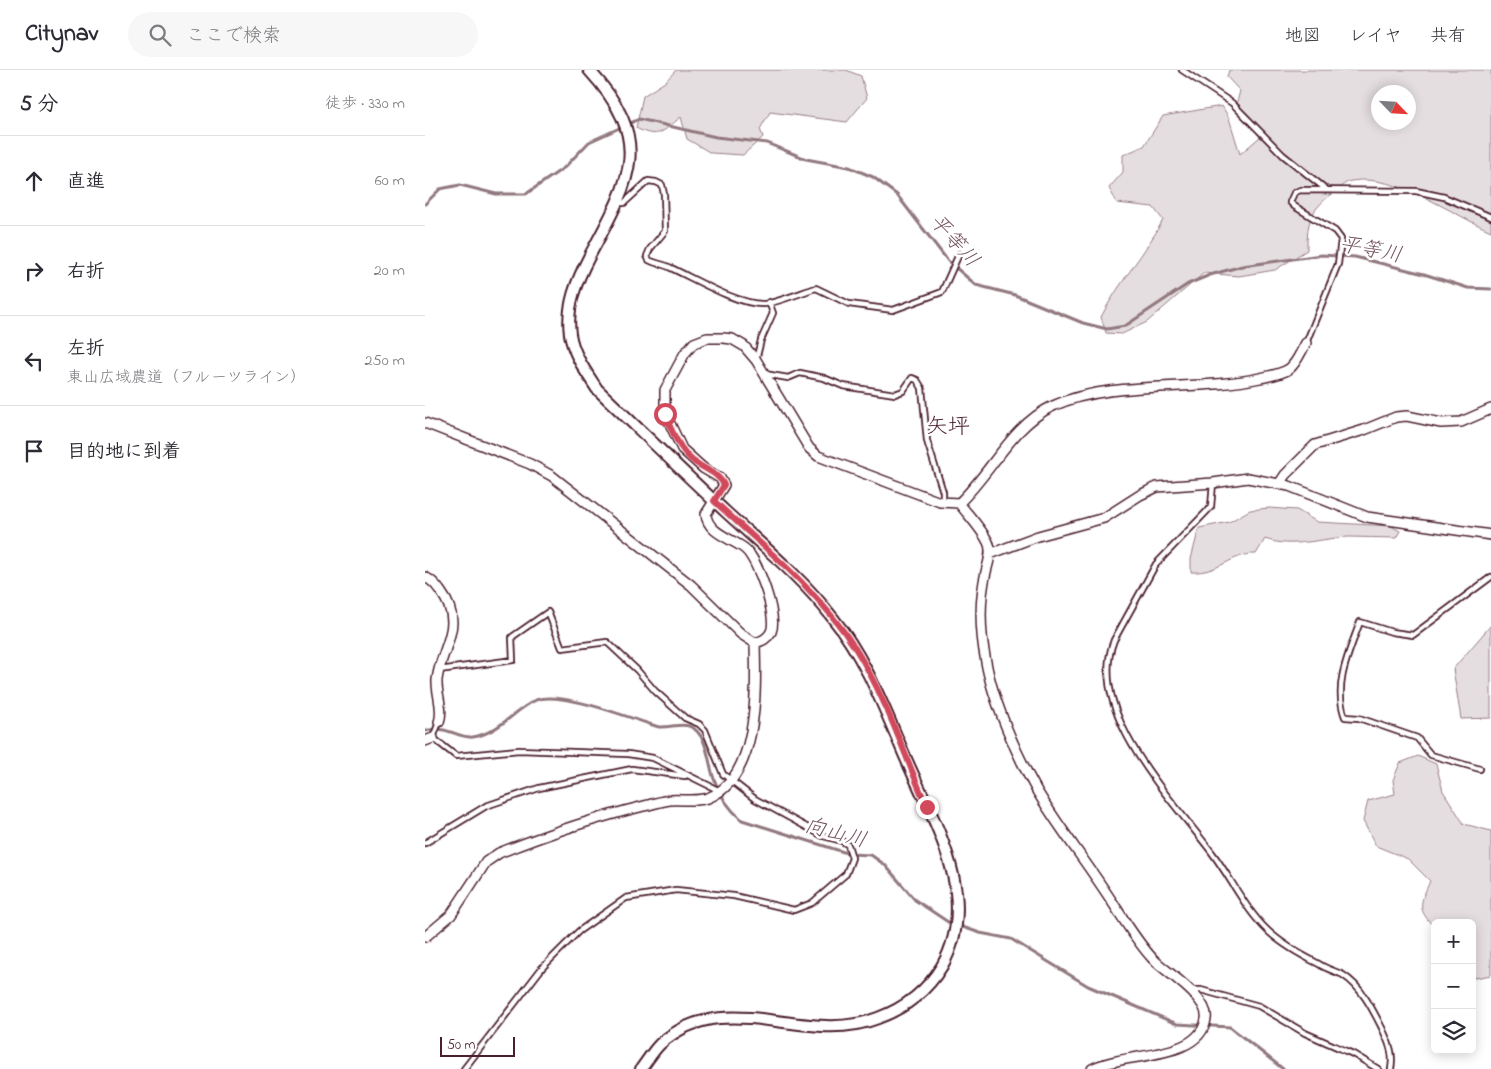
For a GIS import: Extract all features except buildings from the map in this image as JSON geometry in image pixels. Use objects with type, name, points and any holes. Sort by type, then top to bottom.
[{"type":"street","points":[[589,70],[608,91],[624,119],[629,140],[630,163],[616,204],[578,276],[571,298],[569,318],[573,344],[585,371],[597,389],[811,591],[855,648],[877,689],[941,840],[954,877],[959,912],[955,935],[946,958],[930,983],[903,1007],[861,1024],[835,1027],[725,1016],[699,1020],[676,1032],[659,1045],[641,1069]]},
{"type":"street","points":[[755,643],[764,640],[771,632],[773,621],[771,608],[755,560],[746,549],[712,528],[706,520],[706,514],[724,485],[720,478],[703,468],[682,449],[665,414],[665,390],[685,352],[694,343],[707,338],[732,339],[744,346],[756,360],[809,448],[818,456],[943,502],[959,503],[989,543],[990,554],[982,587],[981,620],[986,662],[995,697],[1020,758],[1037,791],[1152,958],[1203,1003],[1206,1009],[1203,1032],[1199,1038],[1168,1051],[1106,1062],[1093,1069]]},
{"type":"street","points":[[959,503],[1032,419],[1053,406],[1113,391],[1245,382],[1272,376],[1289,369],[1306,344]]},
{"type":"street","points":[[1279,484],[1285,475],[1315,445],[1364,430],[1396,417],[1407,416],[1447,423],[1474,418],[1491,409]]},
{"type":"street","points":[[425,423],[530,464],[552,476],[684,579],[741,634],[755,643]]},
{"type":"street","points":[[990,554],[1038,536],[1104,518],[1140,495],[1157,487],[1213,483],[1247,478],[1279,484],[1367,518],[1491,535]]},
{"type":"street","points":[[425,577],[434,582],[451,605],[452,617],[449,644],[437,682],[439,722]]},
{"type":"street","points":[[425,937],[451,915],[486,862],[499,853],[600,817],[669,800],[707,799],[719,791],[731,780],[746,753],[753,728],[755,643]]},
{"type":"lane","points":[[1182,70],[1232,103],[1283,155],[1327,190]]},
{"type":"lane","points":[[616,204],[624,202],[648,182],[656,182],[662,185],[665,231],[650,249],[647,256],[649,260],[669,267],[692,280],[737,299],[765,304],[816,288],[849,304],[893,310],[942,292],[958,257]]},
{"type":"lane","points":[[1306,344],[1338,263],[1341,239],[1335,231],[1290,202],[1294,193],[1300,190],[1415,191],[1445,197],[1491,217]]},
{"type":"lane","points":[[756,360],[761,340],[773,313],[769,302]]},
{"type":"lane","points":[[764,374],[788,378],[800,373],[825,378],[843,386],[895,394],[903,391],[912,378],[917,380],[922,388],[927,441],[943,492],[943,502]]},
{"type":"lane","points":[[1213,483],[1211,506],[1156,564],[1110,650],[1109,666],[1112,692],[1119,720],[1130,743],[1214,856],[1253,915],[1269,932],[1291,948],[1343,976],[1357,986],[1377,1018],[1392,1048],[1391,1069]]},
{"type":"lane","points":[[1480,769],[1431,755],[1417,738],[1359,718],[1345,717],[1340,705],[1341,677],[1360,622],[1393,632],[1413,635],[1491,577]]},
{"type":"lane","points":[[439,671],[513,660],[511,637],[548,612],[562,648],[607,642],[685,718],[699,724],[705,730],[723,774],[755,799],[823,836],[848,845],[852,858],[846,874],[812,903],[794,910],[734,896],[676,890],[626,898],[579,931],[541,968],[464,1069]]},
{"type":"lane","points":[[439,722],[431,738],[456,756],[519,750],[628,754],[653,758],[719,791]]},
{"type":"lane","points":[[425,843],[486,806],[539,788],[631,769],[691,777]]},
{"type":"lane","points":[[1189,990],[1201,990],[1259,1006],[1305,1033],[1353,1054],[1378,1069]]},
{"type":"shaded area","points":[[676,70],[846,70],[861,76],[867,98],[847,122],[770,112],[760,129],[763,137],[743,155],[711,153],[687,139],[681,117],[665,130],[656,133],[644,132],[636,128],[643,96],[665,82]]},
{"type":"shaded area","points":[[1229,70],[1491,70],[1491,231],[1405,189],[1368,180],[1351,181],[1344,184],[1324,200],[1314,212],[1309,225],[1307,250],[1275,270],[1239,276],[1204,273],[1147,322],[1122,334],[1106,333],[1101,317],[1163,220],[1153,207],[1117,203],[1109,188],[1123,172],[1123,155],[1144,146],[1163,116],[1222,106],[1229,118],[1240,154],[1260,137],[1237,102],[1240,91],[1227,77]]},
{"type":"shaded area","points":[[1269,508],[1297,510],[1317,522],[1391,526],[1400,531],[1396,538],[1349,537],[1296,543],[1275,542],[1265,539],[1256,554],[1240,557],[1209,570],[1191,572],[1191,559],[1199,528],[1229,522],[1250,510]]},
{"type":"shaded area","points":[[1491,625],[1491,718],[1461,719],[1453,669]]},
{"type":"shaded area","points":[[1418,756],[1436,764],[1443,791],[1464,824],[1491,831],[1491,975],[1476,978],[1476,919],[1431,919],[1431,923],[1422,910],[1422,901],[1430,881],[1408,859],[1376,846],[1363,821],[1368,801],[1395,794],[1393,780],[1400,763]]},
{"type":"waterway","name":"平等川","points":[[425,204],[440,189],[460,185],[496,194],[526,194],[565,167],[589,142],[639,119],[716,137],[767,143],[806,159],[849,167],[873,177],[897,195],[948,261],[976,285],[1015,295],[1083,323],[1107,329],[1125,326],[1188,284],[1210,275],[1242,266],[1321,255],[1355,257],[1424,274],[1468,288],[1491,289]]},
{"type":"waterway","name":"向山川","points":[[425,731],[439,729],[467,737],[482,735],[499,726],[528,704],[547,698],[578,702],[659,727],[689,726],[700,735],[704,742],[714,779],[722,797],[742,820],[850,854],[871,855],[885,865],[915,900],[948,922],[980,933],[1011,939],[1088,986],[1177,1024],[1230,1027],[1283,1069]]},
{"type":"district","name":"矢坪","points":[[948,425]]},
{"type":"route","points":[[665,414],[670,428],[682,449],[691,459],[720,478],[724,485],[714,501],[811,591],[833,617],[855,648],[877,689],[927,807]]}]
